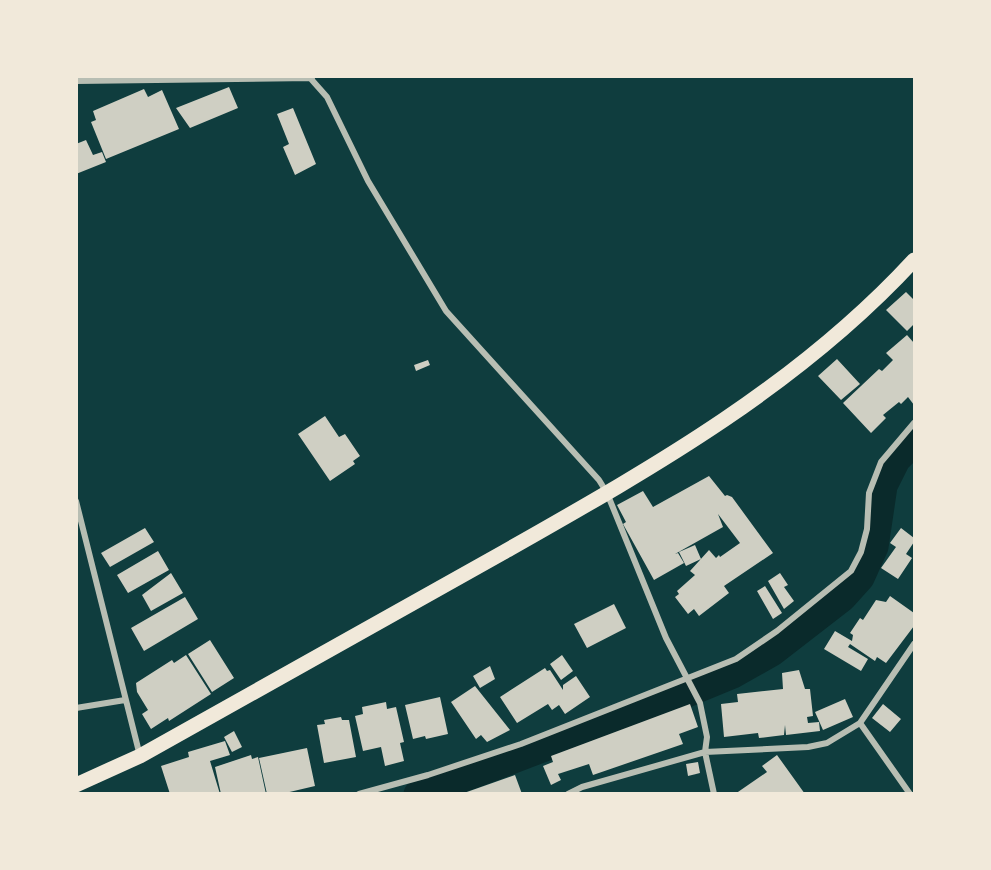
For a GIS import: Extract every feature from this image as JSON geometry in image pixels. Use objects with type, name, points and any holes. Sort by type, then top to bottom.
[{"type":"main road","points":[[76,785],[140,756],[607,493],[705,435],[792,373],[849,325],[913,266]]},
{"type":"street","points":[[76,81],[313,78],[327,98],[368,180],[447,311],[599,480],[607,493],[666,638],[700,703],[707,737],[705,752],[714,794]]},
{"type":"street","points":[[359,794],[428,775],[521,744],[736,658],[794,619],[851,571],[861,552],[867,529],[869,493],[881,462],[915,423]]},
{"type":"street","points":[[76,501],[140,756]]},
{"type":"street","points":[[568,794],[582,787],[705,752],[808,747],[827,743],[860,723],[915,645]]},
{"type":"street","points":[[76,708],[125,700]]},
{"type":"street","points":[[860,723],[910,794]]},
{"type":"building","points":[[229,87],[238,108],[190,128],[176,108]]},
{"type":"building","points":[[144,89],[148,97],[162,90],[179,129],[106,159],[91,122],[96,120],[93,111]]},
{"type":"building","points":[[293,108],[316,164],[295,175],[283,147],[289,144],[277,114]]},
{"type":"building","points":[[86,140],[93,155],[102,152],[106,162],[76,174],[76,144]]},
{"type":"building","points":[[906,292],[914,300],[914,324],[907,331],[886,310]]},
{"type":"building","points":[[907,335],[914,343],[914,405],[908,397],[901,404],[899,402],[883,415],[886,418],[871,433],[843,403],[879,369],[882,371],[893,360],[886,353]]},
{"type":"building","points":[[837,359],[860,384],[841,400],[818,376]]},
{"type":"building","points":[[428,360],[430,365],[416,371],[414,365]]},
{"type":"building","points":[[325,416],[339,437],[345,434],[360,456],[353,461],[355,464],[330,481],[298,434]]},
{"type":"building","points":[[709,476],[725,496],[732,497],[773,553],[724,586],[729,593],[699,616],[694,609],[688,614],[675,597],[679,594],[677,591],[695,575],[690,571],[709,550],[716,558],[740,543],[718,514],[723,527],[675,554],[678,553],[684,563],[654,580],[623,524],[626,522],[617,505],[643,491],[653,507]]},
{"type":"building","points":[[145,528],[154,542],[110,567],[101,553]]},
{"type":"building","points":[[901,528],[914,538],[914,542],[906,554],[912,558],[898,579],[881,568],[896,547],[890,543]]},
{"type":"building","points":[[695,545],[701,559],[686,566],[679,552]]},
{"type":"building","points":[[158,551],[169,570],[128,593],[117,575]]},
{"type":"building","points":[[171,573],[183,593],[151,611],[142,595]]},
{"type":"building","points":[[780,573],[788,585],[784,587],[794,601],[784,609],[768,581]]},
{"type":"building","points":[[765,586],[782,613],[773,619],[757,591]]},
{"type":"building","points":[[890,596],[914,613],[914,626],[886,663],[877,657],[875,661],[850,644],[848,647],[868,659],[861,671],[824,649],[835,631],[852,641],[853,635],[850,633],[860,618],[863,620],[876,600],[886,602]]},
{"type":"building","points":[[185,597],[198,619],[144,651],[131,628]]},
{"type":"building","points":[[614,604],[626,628],[587,648],[574,624]]},
{"type":"building","points":[[210,640],[234,678],[212,692],[188,654]]},
{"type":"building","points":[[186,655],[211,694],[169,721],[168,718],[151,729],[142,714],[148,710],[137,692],[136,683],[172,660],[174,663]]},
{"type":"building","points":[[562,655],[573,671],[561,680],[550,664]]},
{"type":"building","points":[[490,666],[495,679],[480,688],[473,676]]},
{"type":"building","points":[[545,668],[547,671],[550,670],[563,690],[563,685],[576,676],[590,697],[565,714],[559,705],[552,710],[548,704],[517,723],[500,697]]},
{"type":"building","points":[[799,670],[805,689],[810,689],[813,716],[807,717],[808,723],[819,722],[820,731],[786,735],[785,725],[784,735],[759,738],[758,733],[724,737],[721,704],[738,702],[737,694],[783,689],[782,673]]},
{"type":"building","points":[[475,686],[510,730],[487,742],[481,735],[476,739],[451,702]]},
{"type":"building","points":[[440,697],[448,734],[426,739],[425,736],[413,739],[405,705]]},
{"type":"building","points":[[845,699],[853,717],[823,730],[815,712]]},
{"type":"building","points":[[386,702],[387,709],[396,707],[404,742],[400,743],[404,761],[385,766],[381,747],[363,751],[355,716],[363,714],[362,707]]},
{"type":"building","points":[[690,704],[698,727],[679,734],[683,744],[593,775],[589,764],[558,774],[561,780],[551,785],[543,766],[553,762],[551,756]]},
{"type":"building","points":[[883,704],[901,719],[890,732],[872,718]]},
{"type":"building","points":[[341,717],[342,720],[349,720],[356,757],[324,763],[317,725],[325,724],[324,720]]},
{"type":"building","points":[[234,731],[242,747],[232,752],[224,737]]},
{"type":"building","points":[[225,741],[230,755],[210,761],[220,794],[170,794],[161,766],[189,757],[188,752]]},
{"type":"building","points":[[307,748],[315,786],[281,794],[267,794],[259,758]]},
{"type":"building","points":[[251,755],[252,759],[258,757],[266,794],[221,794],[215,767]]},
{"type":"building","points":[[777,755],[805,794],[735,794],[767,772],[762,766]]},
{"type":"building","points":[[698,762],[700,773],[688,776],[686,764]]},
{"type":"building","points":[[515,775],[522,794],[464,794],[464,793]]},
{"type":"waterway","points":[[417,794],[471,776],[682,696],[733,675],[772,653],[843,598],[861,578],[875,547],[884,486],[897,460],[914,443]]}]
